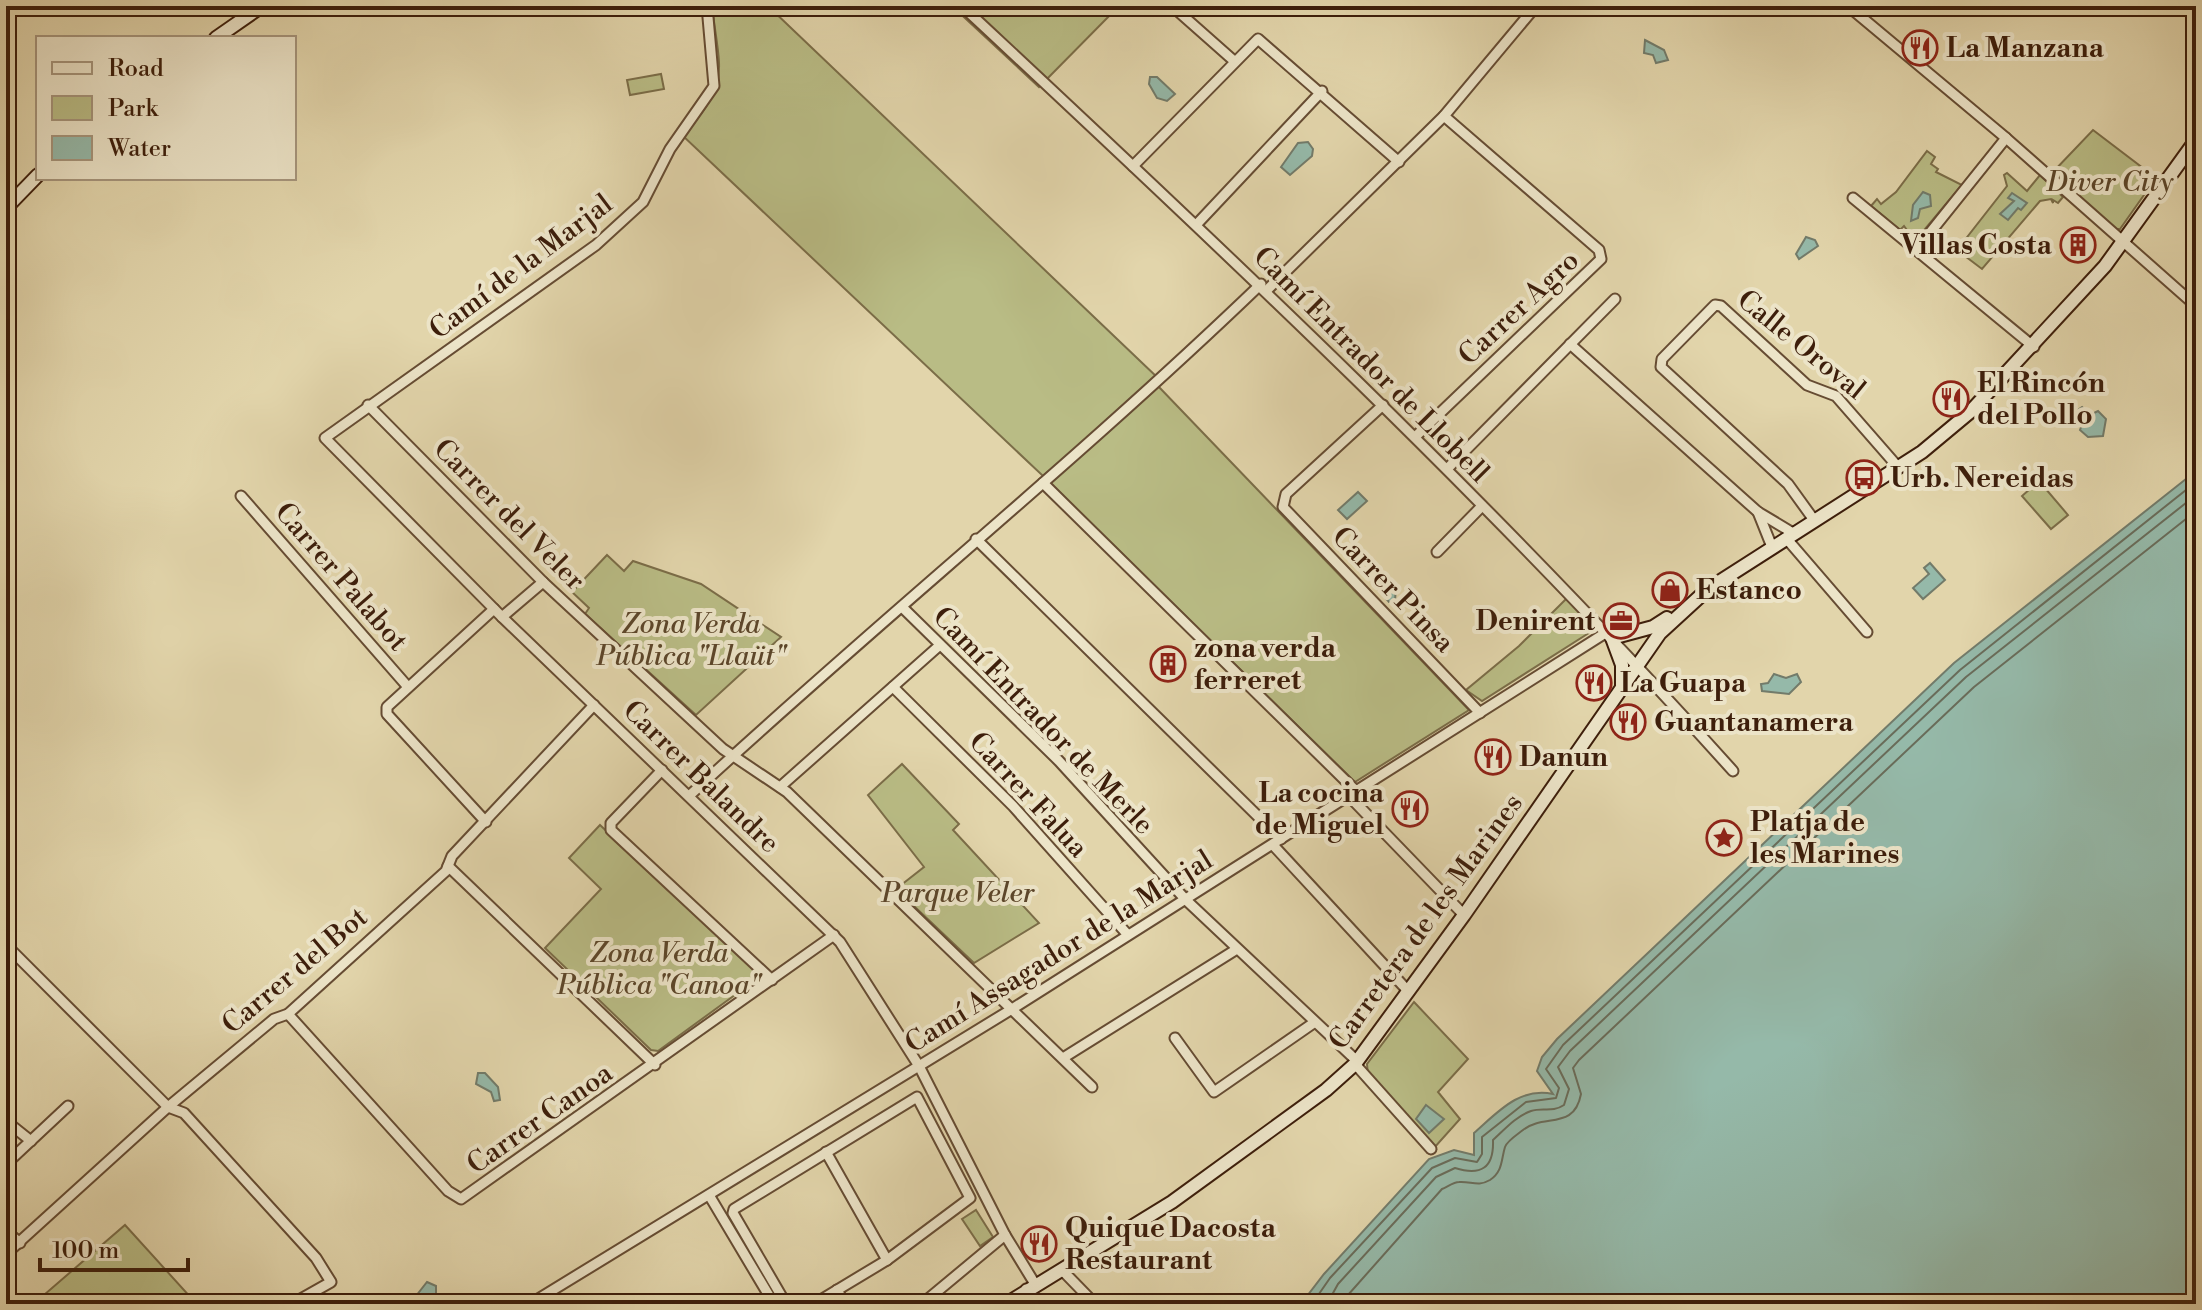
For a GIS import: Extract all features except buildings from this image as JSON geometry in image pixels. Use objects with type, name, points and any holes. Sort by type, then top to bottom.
[{"type":"main road","points":[[219,36],[262,6]]},
{"type":"main road","name":"Carretera de les Marines","points":[[1006,1304],[1030,1286],[1062,1270],[1172,1202],[1326,1090],[1356,1063],[1464,915],[1637,663],[1680,611],[1790,535],[1898,467],[1960,421],[2034,347],[2122,244],[2196,140]]},
{"type":"main road","points":[[6,208],[36,177]]},
{"type":"main road","points":[[1622,685],[1622,665],[1610,635],[1653,627],[1680,611]]},
{"type":"street","name":"Camí de la Marjal","points":[[325,438],[596,245],[643,202],[670,149],[714,86],[707,6]]},
{"type":"street","name":"Camí Entrador de Llobell","points":[[962,6],[1264,287],[1383,405],[1637,663],[1733,771]]},
{"type":"street","points":[[1172,6],[1233,60]]},
{"type":"street","points":[[689,796],[976,539],[1164,378],[1399,162],[1444,116],[1536,6]]},
{"type":"street","points":[[1848,6],[2006,138],[2122,244],[2196,306]]},
{"type":"street","points":[[1133,166],[1254,40],[1263,40],[1399,162]]},
{"type":"street","points":[[1196,225],[1322,91]]},
{"type":"street","name":"Carrer Agro","points":[[1415,437],[1601,259],[1599,250],[1444,116]]},
{"type":"street","points":[[1917,249],[2006,138]]},
{"type":"street","points":[[1853,198],[2034,347]]},
{"type":"street","points":[[1447,469],[1615,299]]},
{"type":"street","name":"Calle Oroval","points":[[1814,520],[1788,484],[1661,367],[1662,359],[1713,306],[1721,306],[1807,385],[1836,396],[1898,467]]},
{"type":"street","points":[[1570,344],[1758,512],[1790,535],[1867,632]]},
{"type":"street","name":"Carrer del Veler","points":[[368,405],[543,582],[732,755],[780,787],[1092,1087]]},
{"type":"street","name":"Carrer Pinsa","points":[[1383,405],[1286,494],[1283,507],[1480,713]]},
{"type":"street","name":"Carrer Balandre","points":[[325,438],[502,617],[834,935],[919,1066],[1038,1304]]},
{"type":"street","points":[[1043,483],[1352,794],[1464,915]]},
{"type":"street","name":"Carrer Palabot","points":[[241,496],[408,687]]},
{"type":"street","points":[[1437,552],[1482,506]]},
{"type":"street","points":[[1758,512],[1772,547]]},
{"type":"street","points":[[976,539],[1277,842],[1400,986],[1409,992]]},
{"type":"street","points":[[502,617],[543,582]]},
{"type":"street","name":"Camí Entrador de Merle","points":[[902,607],[1059,761],[1067,775],[1186,900],[1356,1063],[1431,1149]]},
{"type":"street","name":"Carrer Palabot","points":[[486,822],[387,714],[387,707],[494,609]]},
{"type":"street","name":"Camí Assagador de la Marjal","points":[[530,1304],[1012,1009],[1480,713],[1610,635]]},
{"type":"street","points":[[780,787],[940,645]]},
{"type":"street","name":"Carrer Falua","points":[[893,687],[1013,806],[1128,935]]},
{"type":"street","name":"Carrer del Bot","points":[[6,1254],[168,1107],[274,1019],[288,1014],[448,866],[452,856],[594,705]]},
{"type":"street","points":[[662,770],[611,823],[611,830],[772,980]]},
{"type":"street","points":[[448,866],[655,1065]]},
{"type":"street","name":"Carrer Canoa","points":[[288,1014],[448,1191],[459,1199],[465,1198],[655,1065],[834,935]]},
{"type":"street","points":[[6,945],[168,1107],[184,1113],[316,1258],[331,1282],[292,1304]]},
{"type":"street","points":[[1063,1058],[1237,949]]},
{"type":"street","points":[[1175,1038],[1214,1092],[1315,1022]]},
{"type":"street","points":[[786,1304],[733,1211],[915,1097],[919,1099],[970,1198],[887,1260],[814,1304]]},
{"type":"street","points":[[6,1164],[68,1106]]},
{"type":"street","points":[[6,1121],[31,1141]]},
{"type":"street","points":[[826,1152],[887,1260]]},
{"type":"street","points":[[709,1195],[774,1304]]},
{"type":"street","points":[[6,1231],[20,1243]]},
{"type":"street","points":[[922,1304],[1005,1235]]},
{"type":"street","points":[[1062,1270],[1095,1304]]},
{"type":"street","points":[[837,1290],[845,1304]]},
{"type":"green space","points":[[712,6],[768,6],[1159,379],[1043,476],[683,136],[709,102],[718,76],[718,47]]},
{"type":"green space","points":[[952,6],[1119,6],[1039,87]]},
{"type":"green space","points":[[661,74],[664,89],[630,95],[627,80]]},
{"type":"green space","name":"Diver City","points":[[2093,130],[2156,178],[2120,229],[2114,229],[2052,173]]},
{"type":"green space","points":[[1927,151],[1935,157],[1931,164],[1938,169],[1936,172],[1962,185],[1915,241],[1904,226],[1900,230],[1871,206],[1877,199],[1881,204],[1896,192]]},
{"type":"green space","points":[[2007,173],[2027,191],[2040,175],[2063,197],[2058,203],[2053,200],[2053,203],[2051,199],[2040,201],[1982,269],[1957,250],[2007,186],[2004,175]]},
{"type":"green space","points":[[1158,386],[1469,710],[1355,782],[1049,482]]},
{"type":"green space","points":[[2039,481],[2068,515],[2051,529],[2022,496]]},
{"type":"green space","name":"Zona Verda Pública \"Llaüt\"","points":[[607,555],[624,571],[633,561],[701,584],[781,637],[696,715],[585,614],[589,608],[572,592]]},
{"type":"green space","points":[[1566,599],[1570,599],[1592,631],[1482,701],[1466,690],[1519,646]]},
{"type":"green space","name":"Parque Veler","points":[[902,764],[959,824],[953,830],[1039,923],[974,963],[896,889],[924,867],[868,795]]},
{"type":"green space","name":"Zona Verda Pública \"Canoa\"","points":[[600,825],[761,976],[658,1051],[651,1050],[545,948],[601,889],[569,858]]},
{"type":"green space","points":[[1414,1002],[1468,1059],[1438,1092],[1460,1119],[1434,1148],[1368,1075],[1367,1064]]},
{"type":"green space","points":[[976,1210],[993,1237],[980,1246],[962,1219]]},
{"type":"green space","points":[[125,1225],[193,1300],[186,1304],[40,1304],[37,1301]]},
{"type":"water","points":[[1645,40],[1664,50],[1668,60],[1656,63],[1653,55],[1644,53]]},
{"type":"water","points":[[1150,77],[1157,77],[1175,94],[1167,101],[1157,98],[1149,84]]},
{"type":"water","points":[[1308,142],[1313,149],[1312,156],[1290,175],[1281,167],[1298,143]]},
{"type":"water","points":[[1923,192],[1930,195],[1931,206],[1920,209],[1918,218],[1911,221],[1913,205]]},
{"type":"water","points":[[2012,193],[2027,203],[2008,220],[2000,214],[2014,201],[2008,198]]},
{"type":"water","points":[[1806,237],[1815,240],[1818,246],[1799,259],[1796,254]]},
{"type":"water","points":[[2082,407],[2090,415],[2098,411],[2106,419],[2103,436],[2088,437],[2080,430],[2083,422],[2075,412]]},
{"type":"water","points":[[2196,471],[2196,1304],[1301,1304],[1324,1274],[1429,1159],[1454,1150],[1474,1155],[1474,1133],[1510,1103],[1530,1094],[1553,1094],[1537,1071],[1542,1057],[1557,1039],[1954,663]]},
{"type":"water","points":[[1358,492],[1367,501],[1347,519],[1338,510]]},
{"type":"water","points":[[1930,563],[1945,580],[1923,599],[1913,588],[1929,574],[1924,568]]},
{"type":"water","points":[[1377,578],[1396,584],[1395,602],[1389,602],[1373,584]]},
{"type":"water","points":[[1774,674],[1786,678],[1797,674],[1801,682],[1789,694],[1762,691],[1761,684],[1768,683]]},
{"type":"water","points":[[478,1073],[485,1073],[498,1087],[500,1100],[494,1101],[491,1092],[476,1084]]},
{"type":"water","points":[[1426,1105],[1444,1119],[1429,1133],[1416,1119]]},
{"type":"water","points":[[427,1282],[436,1286],[436,1298],[432,1302],[416,1296]]},
{"type":"place","name":"La Manzana","points":[[1920,48]]},
{"type":"place","name":"Villas Costa","points":[[2078,245]]},
{"type":"place","name":"El Rincón del Pollo","points":[[1951,399]]},
{"type":"place","name":"Urb. Nereidas","points":[[1864,478]]},
{"type":"place","name":"Estanco","points":[[1670,590]]},
{"type":"place","name":"Denirent","points":[[1621,621]]},
{"type":"place","name":"zona verda ferreret","points":[[1168,664]]},
{"type":"place","name":"La Guapa","points":[[1594,683]]},
{"type":"place","name":"Guantanamera","points":[[1628,722]]},
{"type":"place","name":"Danun","points":[[1493,757]]},
{"type":"place","name":"La cocina de Miguel","points":[[1410,809]]},
{"type":"place","name":"Platja de les Marines","points":[[1724,838]]},
{"type":"place","name":"Quique Dacosta Restaurant","points":[[1039,1244]]}]
